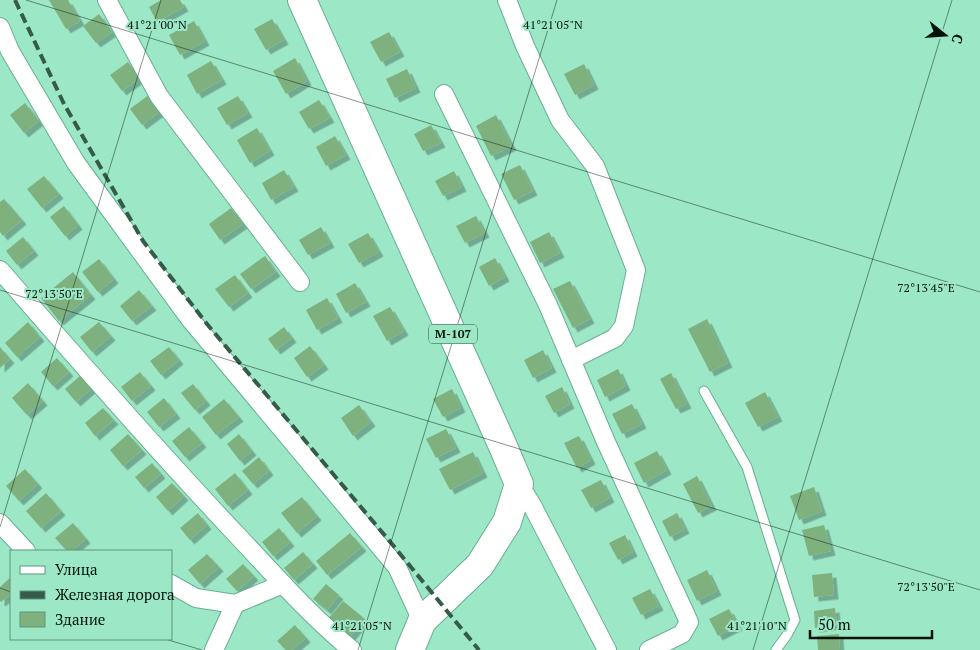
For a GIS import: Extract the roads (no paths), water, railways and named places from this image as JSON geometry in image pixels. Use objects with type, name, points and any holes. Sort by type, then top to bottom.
[{"type":"main road","name":"М-107","points":[[302,0],[502,444],[518,484]]},
{"type":"main road","points":[[410,650],[422,621],[480,565],[507,522],[518,484]]},
{"type":"street","points":[[107,0],[159,96],[300,282]]},
{"type":"street","points":[[507,0],[525,46],[560,120],[595,166],[636,270],[624,326],[615,338],[571,360]]},
{"type":"street","points":[[0,27],[10,51],[76,164],[190,319],[397,567],[422,621]]},
{"type":"street","points":[[444,94],[548,305],[606,442],[689,622],[682,634],[649,650]]},
{"type":"street","points":[[0,270],[176,470],[324,628],[352,650]]},
{"type":"street","points":[[518,484],[533,507],[607,650]]},
{"type":"street","points":[[0,523],[25,550]]},
{"type":"street","points":[[172,585],[196,598],[235,604],[283,584]]},
{"type":"street","points":[[214,650],[235,604]]},
{"type":"lane","points":[[704,392],[748,467],[795,620],[776,650]]},
{"type":"railway","points":[[15,0],[64,104],[143,241],[207,324],[479,650]]}]
